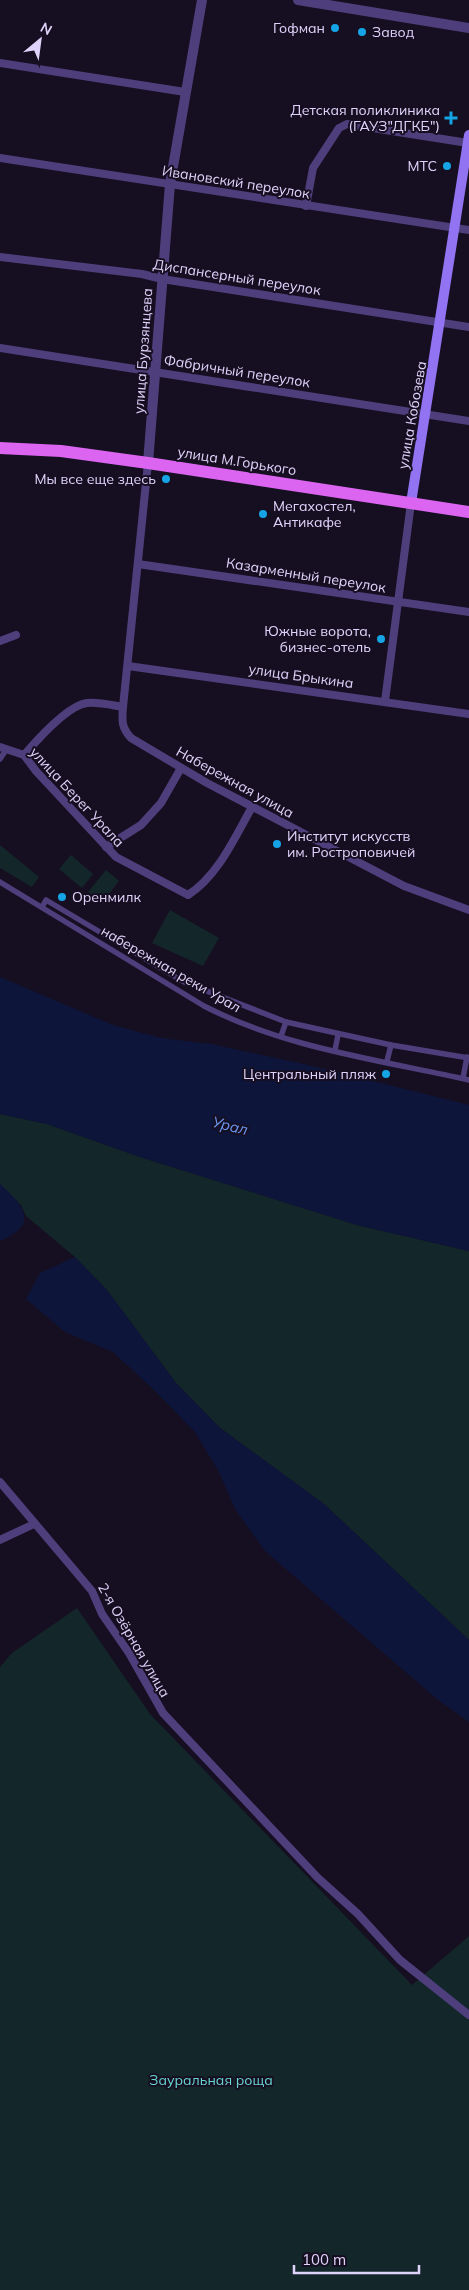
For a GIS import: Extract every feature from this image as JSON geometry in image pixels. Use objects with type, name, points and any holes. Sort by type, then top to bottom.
[{"type":"main road","name":"улица Кобозева","points":[[411,503],[441,322],[468,139]]},
{"type":"main road","name":"улица М.Горького","points":[[0,448],[52,451],[148,463],[469,512]]},
{"type":"street","name":"улица Бурзянцева","points":[[122,706],[128,666],[148,463],[170,184],[202,0]]},
{"type":"street","points":[[298,0],[469,28]]},
{"type":"street","points":[[0,63],[185,92]]},
{"type":"street","points":[[306,206],[313,168],[339,128],[347,124],[468,139]]},
{"type":"street","name":"Ивановский переулок","points":[[0,158],[469,230]]},
{"type":"street","name":"Диспансерный переулок","points":[[0,257],[142,274],[162,279],[469,327]]},
{"type":"street","name":"Фабричный переулок","points":[[0,348],[469,420]]},
{"type":"street","name":"улица Кобозева","points":[[384,701],[411,503]]},
{"type":"street","name":"Казарменный переулок","points":[[138,564],[469,612]]},
{"type":"street","points":[[0,641],[16,635]]},
{"type":"street","name":"улица Брыкина","points":[[128,666],[469,714]]},
{"type":"street","points":[[24,754],[56,723],[76,707],[86,703],[122,706]]},
{"type":"street","name":"Набережная улица","points":[[122,706],[122,725],[131,738],[181,768],[404,886],[469,910]]},
{"type":"street","points":[[0,759],[3,749]]},
{"type":"street","name":"улица Берег Урала","points":[[3,749],[24,754],[36,771],[106,847],[128,864],[188,895],[196,889],[226,852],[252,807]]},
{"type":"street","points":[[106,847],[141,825],[161,803],[181,768]]},
{"type":"street","name":"набережная реки Урал","points":[[0,882],[204,1006],[232,1021],[272,1035],[466,1079]]},
{"type":"street","name":"набережная реки Урал","points":[[42,907],[46,900],[184,982],[286,1022],[338,1035],[468,1058]]},
{"type":"street","points":[[281,1036],[286,1022]]},
{"type":"street","points":[[335,1050],[338,1035]]},
{"type":"street","points":[[387,1062],[391,1045]]},
{"type":"street","points":[[466,1079],[468,1058]]},
{"type":"street","name":"2-я Озёрная улица","points":[[0,1482],[92,1591],[102,1614],[129,1653],[163,1713],[318,1878],[358,1914],[400,1960],[469,2015]]},
{"type":"street","points":[[0,1540],[34,1524]]},
{"type":"green space","points":[[0,845],[39,877],[32,887],[0,868]]},
{"type":"green space","points":[[71,855],[93,874],[82,888],[59,869]]},
{"type":"green space","points":[[106,870],[119,881],[102,903],[88,892]]},
{"type":"green space","points":[[170,910],[219,938],[203,966],[152,943]]},
{"type":"green space","points":[[0,1114],[47,1124],[140,1157],[357,1225],[469,1251],[469,1640],[324,1504],[220,1428],[176,1383],[107,1290],[75,1257],[26,1216],[21,1205],[0,1184]]},
{"type":"green space","name":"Зауральная роща","points":[[77,1608],[150,1714],[412,1985],[469,1936],[469,2290],[0,2290],[0,1667],[12,1653]]},
{"type":"water","name":"Урал","points":[[0,977],[113,1025],[161,1038],[211,1044],[304,1064],[469,1105],[469,1251],[357,1225],[140,1157],[47,1124],[0,1114]]},
{"type":"water","points":[[0,1184],[16,1200],[24,1215],[24,1222],[12,1235],[0,1241]]},
{"type":"water","points":[[75,1257],[107,1290],[176,1383],[220,1428],[324,1504],[469,1640],[469,1722],[437,1699],[265,1551],[235,1509],[219,1472],[195,1432],[154,1390],[113,1352],[65,1332],[26,1299],[40,1273]]},
{"type":"place","name":"Гофман","points":[[335,28]]},
{"type":"place","name":"Завод","points":[[362,32]]},
{"type":"place","name":"Детская поликлиника (ГАУЗ\"ДГКБ\")","points":[[451,118]]},
{"type":"place","name":"МТС","points":[[447,166]]},
{"type":"place","name":"Мы все еще здесь","points":[[166,479]]},
{"type":"place","name":"Мегахостел, Антикафе","points":[[263,514]]},
{"type":"place","name":"Южные ворота, бизнес-отель","points":[[381,639]]},
{"type":"place","name":"Институт искусств им. Ростроповичей","points":[[277,844]]},
{"type":"place","name":"Оренмилк","points":[[62,897]]},
{"type":"place","name":"Центральный пляж","points":[[386,1074]]}]
